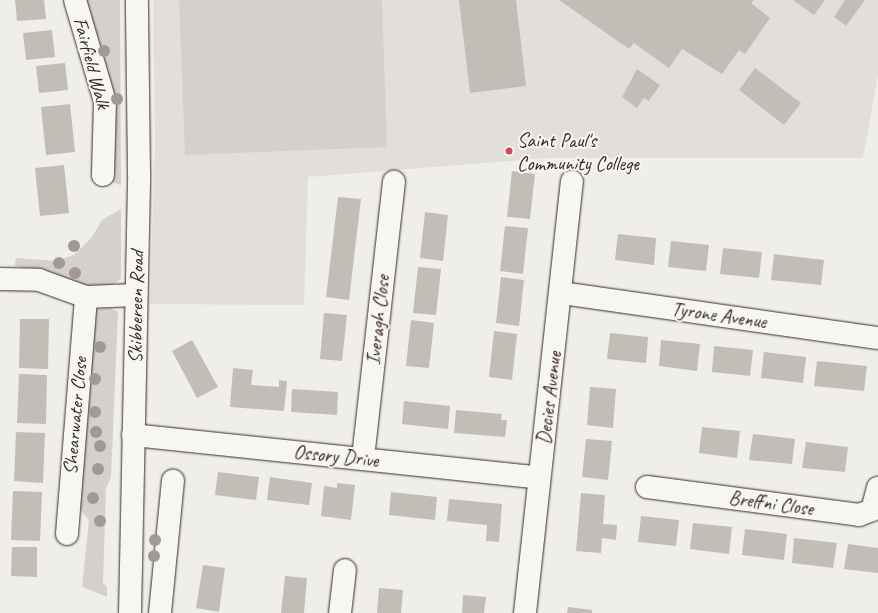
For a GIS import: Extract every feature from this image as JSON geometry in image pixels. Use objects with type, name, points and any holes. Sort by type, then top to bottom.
[{"type":"street","name":"Fairfield Walk","points":[[75,0],[105,102],[103,175]]},
{"type":"street","name":"Skibbereen Road","points":[[130,613],[136,295],[137,0]]},
{"type":"street","name":"Iveragh Close","points":[[363,458],[394,182]]},
{"type":"street","name":"Decies Avenue","points":[[525,613],[572,182]]},
{"type":"street","points":[[0,279],[39,280],[86,297],[136,295]]},
{"type":"street","name":"Tyrone Avenue","points":[[561,293],[878,338]]},
{"type":"street","name":"Shearwater Close","points":[[67,534],[71,446],[86,297]]},
{"type":"street","name":"Ossory Drive","points":[[133,435],[363,458],[540,478]]},
{"type":"street","points":[[160,613],[173,481]]},
{"type":"street","name":"Breffni Close","points":[[647,487],[859,515],[872,510],[878,488]]},
{"type":"street","points":[[340,613],[345,570]]},
{"type":"shaded area","points":[[82,0],[120,0],[121,185],[111,182]]},
{"type":"shaded area","name":"Saint Paul's Community College","points":[[153,0],[878,0],[878,75],[863,158],[549,158],[308,177],[304,305],[150,304],[155,144]]},
{"type":"shaded area","points":[[179,0],[382,0],[387,147],[185,155]]},
{"type":"shaded area","points":[[121,209],[121,279],[110,286],[94,289],[43,271],[15,266],[16,258],[56,261],[74,255],[92,237],[102,220]]},
{"type":"shaded area","points":[[111,308],[118,312],[111,477],[106,488],[103,583],[107,587],[107,597],[82,587],[89,520],[77,506],[92,314],[98,309]]},
{"type":"building","points":[[15,0],[44,0],[46,19],[17,21]]},
{"type":"building","points":[[459,0],[516,0],[526,86],[470,93]]},
{"type":"building","points":[[559,0],[754,0],[751,3],[770,18],[745,54],[739,50],[722,74],[682,49],[669,68],[634,43],[629,49]]},
{"type":"building","points":[[793,0],[825,0],[814,15]]},
{"type":"building","points":[[845,0],[865,0],[846,26],[834,17]]},
{"type":"building","points":[[52,30],[55,57],[26,60],[23,33]]},
{"type":"building","points":[[65,63],[68,90],[39,93],[36,66]]},
{"type":"building","points":[[755,68],[801,103],[784,125],[739,90]]},
{"type":"building","points":[[637,69],[660,85],[649,101],[644,98],[637,108],[622,97]]},
{"type":"building","points":[[70,104],[75,152],[46,155],[41,107]]},
{"type":"building","points":[[64,165],[69,213],[40,216],[35,168]]},
{"type":"building","points":[[512,171],[535,174],[530,219],[507,217]]},
{"type":"building","points":[[338,197],[361,199],[349,300],[326,297]]},
{"type":"building","points":[[425,212],[448,215],[443,261],[420,258]]},
{"type":"building","points":[[505,226],[528,228],[523,274],[500,271]]},
{"type":"building","points":[[618,234],[656,238],[654,265],[615,260]]},
{"type":"building","points":[[671,241],[709,245],[706,271],[668,267]]},
{"type":"building","points":[[723,248],[762,252],[759,278],[720,274]]},
{"type":"building","points":[[774,254],[824,260],[821,285],[771,280]]},
{"type":"building","points":[[418,267],[441,269],[436,315],[413,313]]},
{"type":"building","points":[[501,277],[524,280],[519,326],[496,323]]},
{"type":"building","points":[[324,313],[347,315],[342,361],[320,359]]},
{"type":"building","points":[[20,319],[49,319],[48,369],[19,368]]},
{"type":"building","points":[[411,320],[434,323],[429,368],[406,366]]},
{"type":"building","points":[[494,331],[517,334],[512,380],[489,377]]},
{"type":"building","points":[[610,333],[648,337],[646,363],[607,359]]},
{"type":"building","points":[[192,340],[218,387],[197,398],[172,351]]},
{"type":"building","points":[[661,340],[700,344],[697,371],[659,366]]},
{"type":"building","points":[[714,346],[753,350],[750,376],[712,372]]},
{"type":"building","points":[[764,352],[806,357],[803,383],[761,378]]},
{"type":"building","points":[[817,361],[867,366],[864,391],[814,386]]},
{"type":"building","points":[[233,368],[253,370],[251,385],[279,387],[279,380],[287,381],[284,411],[230,407]]},
{"type":"building","points":[[19,374],[47,375],[46,424],[17,423]]},
{"type":"building","points":[[590,387],[616,389],[613,428],[587,425]]},
{"type":"building","points":[[292,389],[338,392],[337,415],[291,412]]},
{"type":"building","points":[[404,401],[450,406],[448,429],[402,424]]},
{"type":"building","points":[[456,410],[502,414],[501,420],[507,420],[505,437],[454,433]]},
{"type":"building","points":[[702,427],[740,431],[737,458],[699,453]]},
{"type":"building","points":[[16,432],[45,433],[43,483],[14,481]]},
{"type":"building","points":[[753,434],[795,439],[792,464],[749,460]]},
{"type":"building","points":[[586,439],[612,441],[608,480],[582,477]]},
{"type":"building","points":[[806,442],[848,447],[845,472],[802,468]]},
{"type":"building","points":[[218,472],[259,477],[256,500],[215,495]]},
{"type":"building","points":[[270,477],[312,483],[309,505],[267,500]]},
{"type":"building","points":[[337,483],[355,485],[351,520],[321,516],[324,486],[337,488]]},
{"type":"building","points":[[13,491],[42,492],[40,541],[11,540]]},
{"type":"building","points":[[391,492],[437,497],[435,520],[389,515]]},
{"type":"building","points":[[581,493],[605,495],[603,524],[617,525],[616,540],[602,538],[601,553],[576,551]]},
{"type":"building","points":[[449,499],[502,504],[499,542],[486,541],[487,525],[447,521]]},
{"type":"building","points":[[641,516],[679,520],[676,546],[638,542]]},
{"type":"building","points":[[693,523],[732,527],[729,554],[690,549]]},
{"type":"building","points":[[745,529],[787,534],[784,560],[742,555]]},
{"type":"building","points":[[794,538],[837,543],[833,568],[792,563]]},
{"type":"building","points":[[848,544],[878,548],[878,573],[844,569]]},
{"type":"building","points":[[12,547],[37,547],[37,577],[11,576]]},
{"type":"building","points":[[203,565],[225,568],[219,612],[196,608]]},
{"type":"building","points":[[285,576],[307,578],[304,613],[281,613]]},
{"type":"building","points":[[379,588],[403,590],[401,613],[377,613]]},
{"type":"building","points":[[463,595],[486,597],[484,613],[462,613]]},
{"type":"building","points":[[568,607],[592,610],[592,613],[567,613]]},
{"type":"place","name":"Saint Paul's Community College","points":[[509,151]]}]
